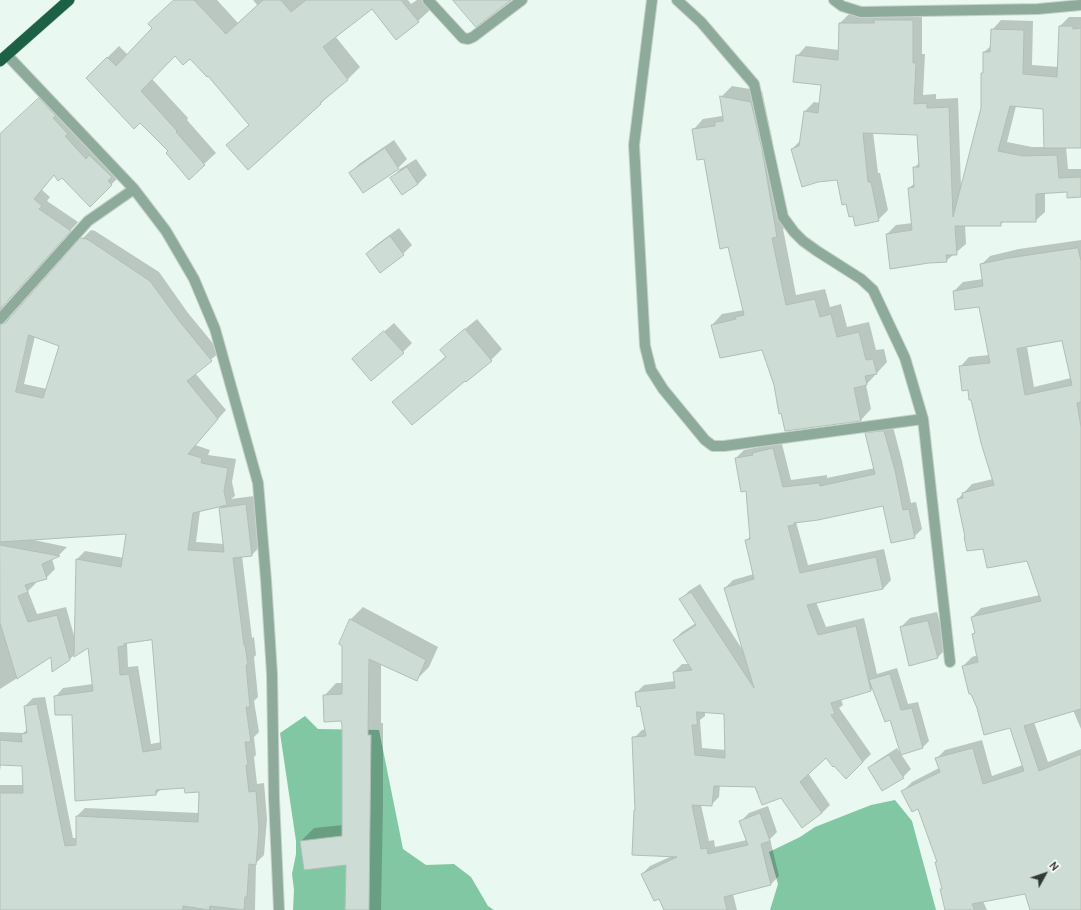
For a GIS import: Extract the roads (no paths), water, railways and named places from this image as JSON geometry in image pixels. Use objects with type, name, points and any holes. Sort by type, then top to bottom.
[{"type":"highway","points":[[4,58],[68,0]]},
{"type":"street","points":[[428,0],[463,38],[468,40],[522,0]]},
{"type":"street","points":[[652,0],[634,145],[645,346],[651,370],[663,389],[705,440],[713,446],[724,446],[923,419]]},
{"type":"street","points":[[677,0],[701,22],[754,84],[783,217],[803,241],[861,280],[873,290],[905,358],[923,419],[950,662]]},
{"type":"street","points":[[834,0],[842,6],[861,12],[1038,9],[1081,5]]},
{"type":"street","points":[[4,58],[134,189],[170,238],[194,279],[215,329],[258,484],[272,674],[274,798],[279,910]]},
{"type":"street","points":[[0,319],[84,226],[134,189]]}]
